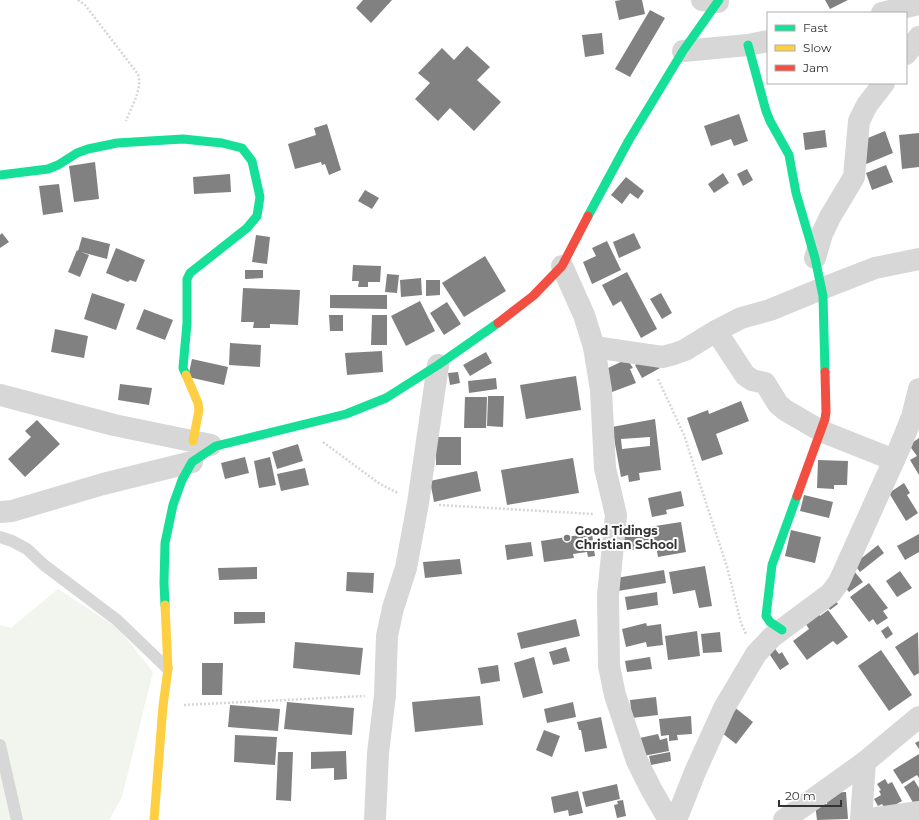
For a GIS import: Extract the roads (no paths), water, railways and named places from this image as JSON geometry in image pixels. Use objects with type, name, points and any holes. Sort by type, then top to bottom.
[{"type":"street","points":[[0,512],[12,511],[103,484],[192,452],[300,424],[346,414],[386,398],[492,328],[533,296],[562,266],[629,140],[713,1]]},
{"type":"street","points":[[886,12],[919,4]]},
{"type":"street","points":[[907,53],[919,37]]},
{"type":"street","points":[[683,52],[758,43],[766,111],[789,155],[796,193],[815,258],[823,296],[825,419],[770,572],[766,616],[770,622],[782,630]]},
{"type":"street","points":[[815,258],[822,234],[830,217],[854,177],[859,121],[861,114],[883,84]]},
{"type":"street","points":[[0,175],[48,169],[77,153],[88,149],[117,143],[183,139],[222,143],[242,148],[252,161],[260,197],[257,216],[236,237],[190,273],[187,279],[187,323],[183,368],[196,395],[199,410],[192,452],[173,505],[165,543],[164,583],[168,669],[163,706],[154,820]]},
{"type":"street","points":[[594,347],[662,357],[674,354],[685,350],[741,318],[770,310],[821,288],[875,268],[919,259]]},
{"type":"street","points":[[562,266],[584,315],[594,347],[601,390],[605,468],[616,515],[608,595],[609,666],[615,695],[637,761],[651,789],[670,820]]},
{"type":"street","points":[[716,331],[745,375],[752,380],[765,383],[778,404],[784,410],[821,431],[894,460]]},
{"type":"street","points":[[376,820],[378,753],[385,695],[387,636],[393,608],[406,568],[418,504],[438,365]]},
{"type":"street","points":[[676,820],[695,772],[724,708],[756,654],[772,637],[831,593],[839,582],[894,460],[912,416],[919,389]]},
{"type":"street","points":[[0,396],[114,426],[192,452]]},
{"type":"street","points":[[784,820],[865,762],[919,716]]},
{"type":"street","points":[[865,762],[862,820],[919,812]]},
{"type":"lane","points":[[0,537],[12,541],[26,549],[44,565],[117,620],[168,669]]},
{"type":"lane","points":[[0,746],[17,820]]},
{"type":"place","name":"Good Tidings Christian School","points":[[567,538]]}]
